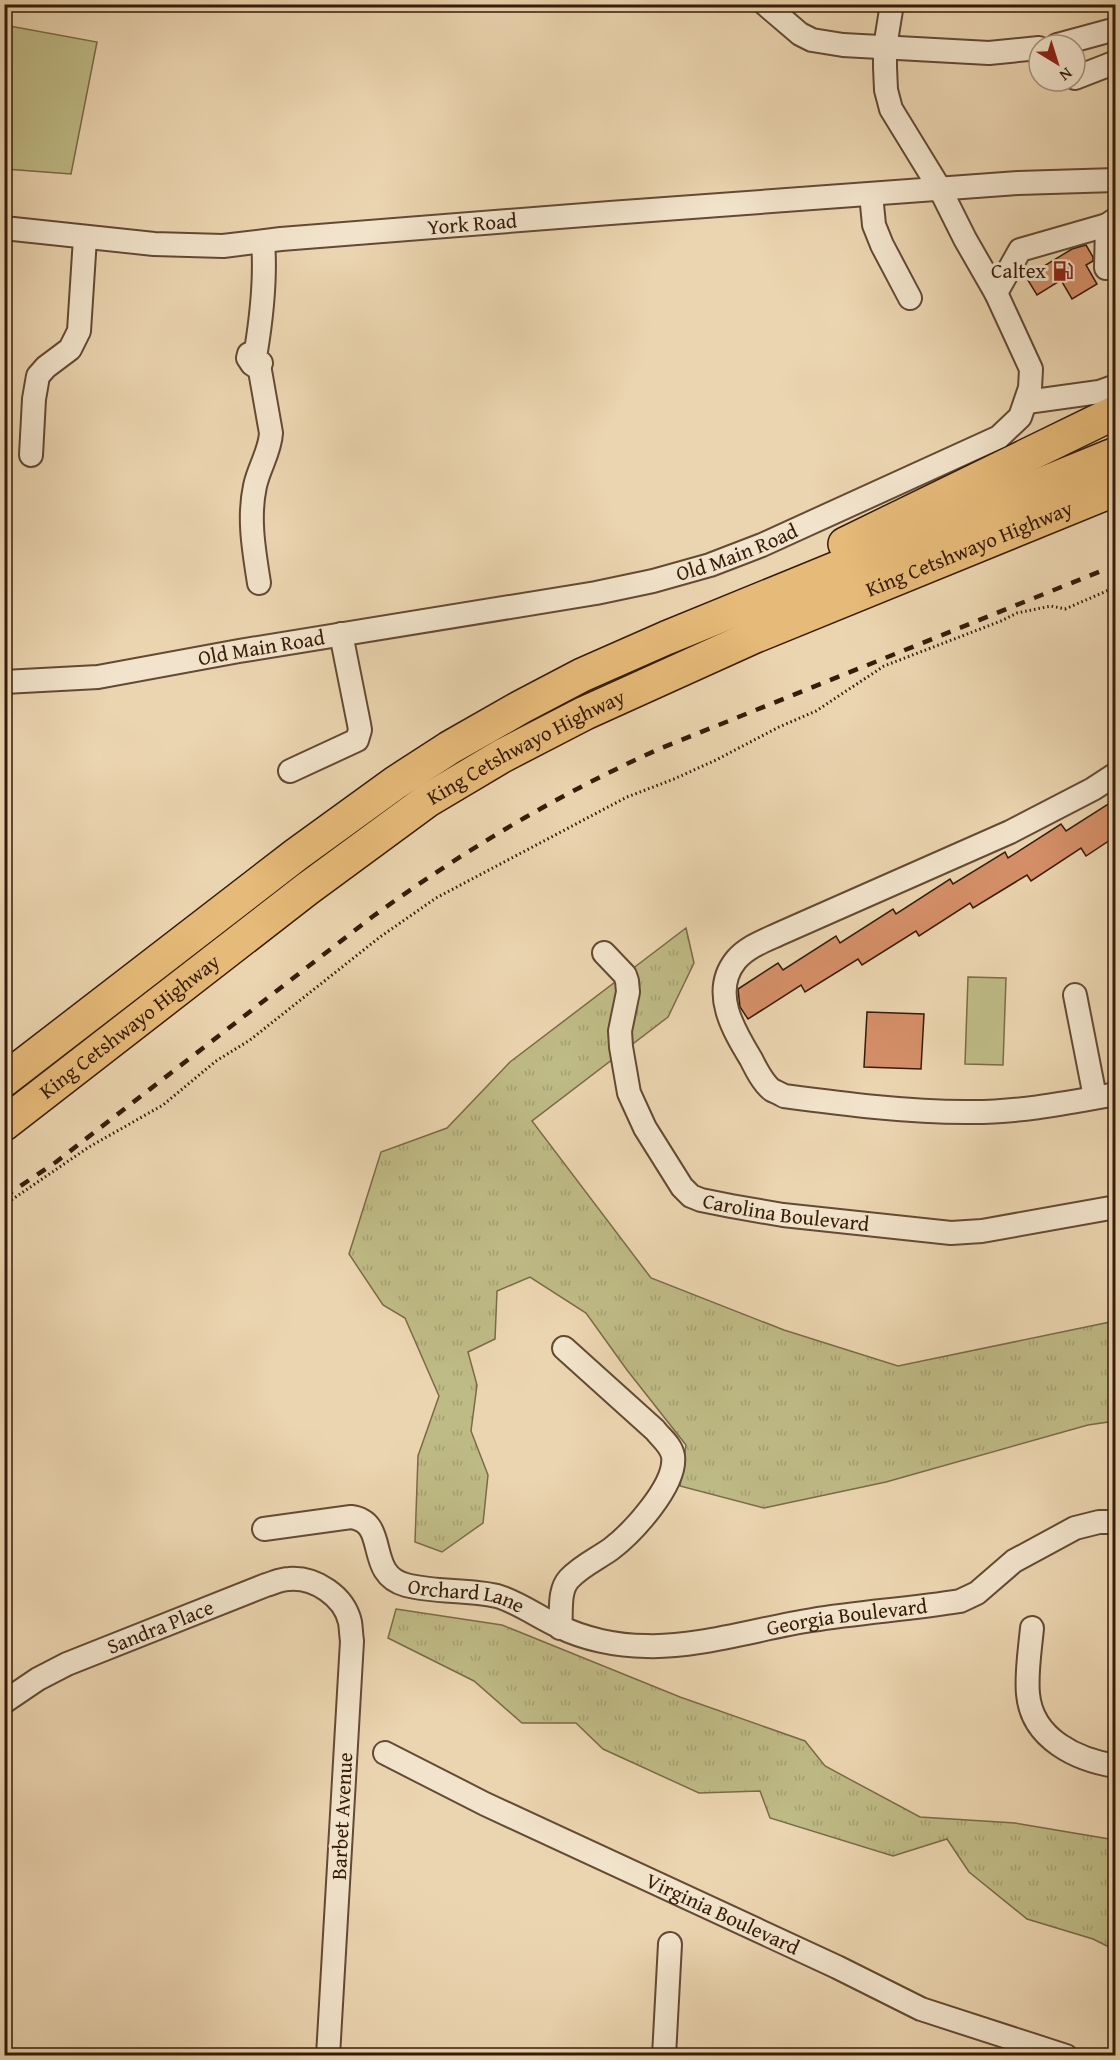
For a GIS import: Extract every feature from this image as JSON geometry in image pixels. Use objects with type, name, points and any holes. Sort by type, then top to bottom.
[{"type":"highway","points":[[666,638],[683,625],[724,603],[1116,412]]},
{"type":"highway","name":"King Cetshwayo Highway","points":[[4,1080],[297,854],[395,783],[449,748],[521,707],[582,675],[666,638],[1116,454]]},
{"type":"highway","name":"King Cetshwayo Highway","points":[[4,1124],[298,896],[428,800],[502,756],[585,713],[753,637],[1116,489]]},
{"type":"highway","points":[[694,664],[790,634],[1116,511]]},
{"type":"street","points":[[765,4],[800,34],[812,40],[843,45],[989,53],[1027,49]]},
{"type":"street","name":"Old Main Road","points":[[4,682],[98,677],[341,634],[596,593],[653,581],[710,565],[762,545],[982,446],[1008,430],[1020,417],[1027,402],[1031,369],[996,293],[940,189],[891,109],[886,90],[885,46],[892,4]]},
{"type":"street","points":[[1087,37],[1116,29]]},
{"type":"street","points":[[1087,73],[1116,62]]},
{"type":"street","points":[[940,189],[978,188],[1018,183],[1116,180]]},
{"type":"street","points":[[965,239],[965,215],[978,188]]},
{"type":"street","name":"York Road","points":[[4,228],[165,245],[223,246],[280,239],[940,189]]},
{"type":"street","points":[[871,194],[874,225],[910,298]]},
{"type":"street","points":[[996,293],[1020,250],[1111,222],[1106,268]]},
{"type":"street","points":[[31,455],[34,399],[38,376],[70,349],[79,331],[85,238]]},
{"type":"street","points":[[259,583],[253,544],[252,500],[255,483],[271,443],[257,358],[263,313],[265,269],[263,242]]},
{"type":"street","points":[[1027,402],[1099,392],[1116,386]]},
{"type":"street","points":[[290,771],[357,740],[360,730],[341,634]]},
{"type":"street","points":[[1075,995],[1105,1095],[1047,1106],[968,1112],[893,1108],[784,1096],[771,1089],[758,1071],[728,1018],[725,1002],[728,974],[735,961],[746,951],[779,934],[1010,832],[1093,789],[1116,774]]},
{"type":"street","name":"Carolina Boulevard","points":[[604,953],[625,975],[627,981],[628,992],[620,1031],[629,1093],[645,1128],[667,1163],[687,1193],[696,1198],[783,1215],[951,1233],[982,1231],[1116,1208]]},
{"type":"street","points":[[560,1628],[562,1594],[565,1585],[584,1566],[611,1549],[637,1526],[656,1502],[669,1476],[673,1458],[667,1444],[654,1430],[564,1347]]},
{"type":"street","name":"Orchard Lane","points":[[264,1529],[351,1517],[358,1518],[371,1528],[385,1572],[395,1581],[412,1586],[496,1596],[560,1628]]},
{"type":"street","name":"Georgia Boulevard","points":[[560,1628],[600,1640],[648,1647],[686,1644],[812,1620],[960,1601],[977,1593],[1014,1561],[1075,1528],[1099,1522],[1116,1522]]},
{"type":"street","name":"Sandra Place","points":[[4,1702],[38,1679],[67,1664],[256,1588],[288,1578],[322,1586]]},
{"type":"street","name":"Barbet Avenue","points":[[322,1586],[346,1613],[350,1623],[352,1641],[328,2055]]},
{"type":"street","points":[[1032,1628],[1028,1694],[1036,1722],[1051,1738],[1074,1755],[1097,1763],[1116,1766]]},
{"type":"street","name":"Virginia Boulevard","points":[[385,1753],[485,1804],[795,1947],[921,2009],[1066,2055]]},
{"type":"street","points":[[664,2055],[670,1944]]},
{"type":"path","points":[[4,1205],[89,1147],[163,1105],[216,1061],[250,1040],[380,937],[436,898],[627,797],[716,760],[779,727],[816,711],[884,666],[1017,613],[1051,606],[1065,609],[1116,587]]},
{"type":"green space","points":[[4,25],[97,42],[71,174],[5,169]]},
{"type":"green space","points":[[686,928],[694,963],[668,1017],[532,1121],[651,1278],[784,1330],[898,1366],[1115,1321],[1115,1421],[1088,1425],[886,1482],[764,1508],[680,1486],[686,1445],[586,1313],[530,1277],[497,1291],[495,1339],[468,1352],[477,1385],[471,1431],[488,1475],[483,1523],[442,1552],[415,1542],[418,1456],[439,1396],[405,1318],[383,1305],[349,1254],[381,1152],[447,1128],[510,1062]]},
{"type":"green space","points":[[968,977],[1006,978],[1003,1065],[965,1064]]},
{"type":"green space","points":[[396,1609],[502,1625],[680,1697],[805,1741],[825,1766],[920,1817],[1015,1823],[1115,1840],[1115,1950],[1093,1939],[1027,1919],[969,1872],[947,1839],[893,1856],[770,1818],[760,1791],[699,1793],[603,1749],[576,1723],[522,1723],[474,1681],[388,1638]]},
{"type":"building","name":"Caltex","points":[[1086,245],[1093,261],[1086,265],[1097,284],[1072,299],[1061,280],[1037,295],[1026,277],[1072,249]]},
{"type":"building","points":[[1116,799],[1116,836],[1086,856],[1081,848],[1031,881],[1027,875],[973,908],[970,903],[919,936],[916,931],[862,965],[858,959],[805,992],[801,985],[748,1019],[740,1007],[738,989],[778,963],[783,970],[836,936],[840,943],[893,909],[896,914],[950,879],[953,884],[1005,852],[1008,858],[1061,824],[1066,831]]},
{"type":"building","points":[[867,1012],[924,1014],[921,1069],[864,1067]]},
{"type":"railway","points":[[4,1197],[56,1162],[372,917],[441,869],[547,805],[659,749],[1116,565]]},
{"type":"place","name":"Caltex","points":[[1063,271]]}]
